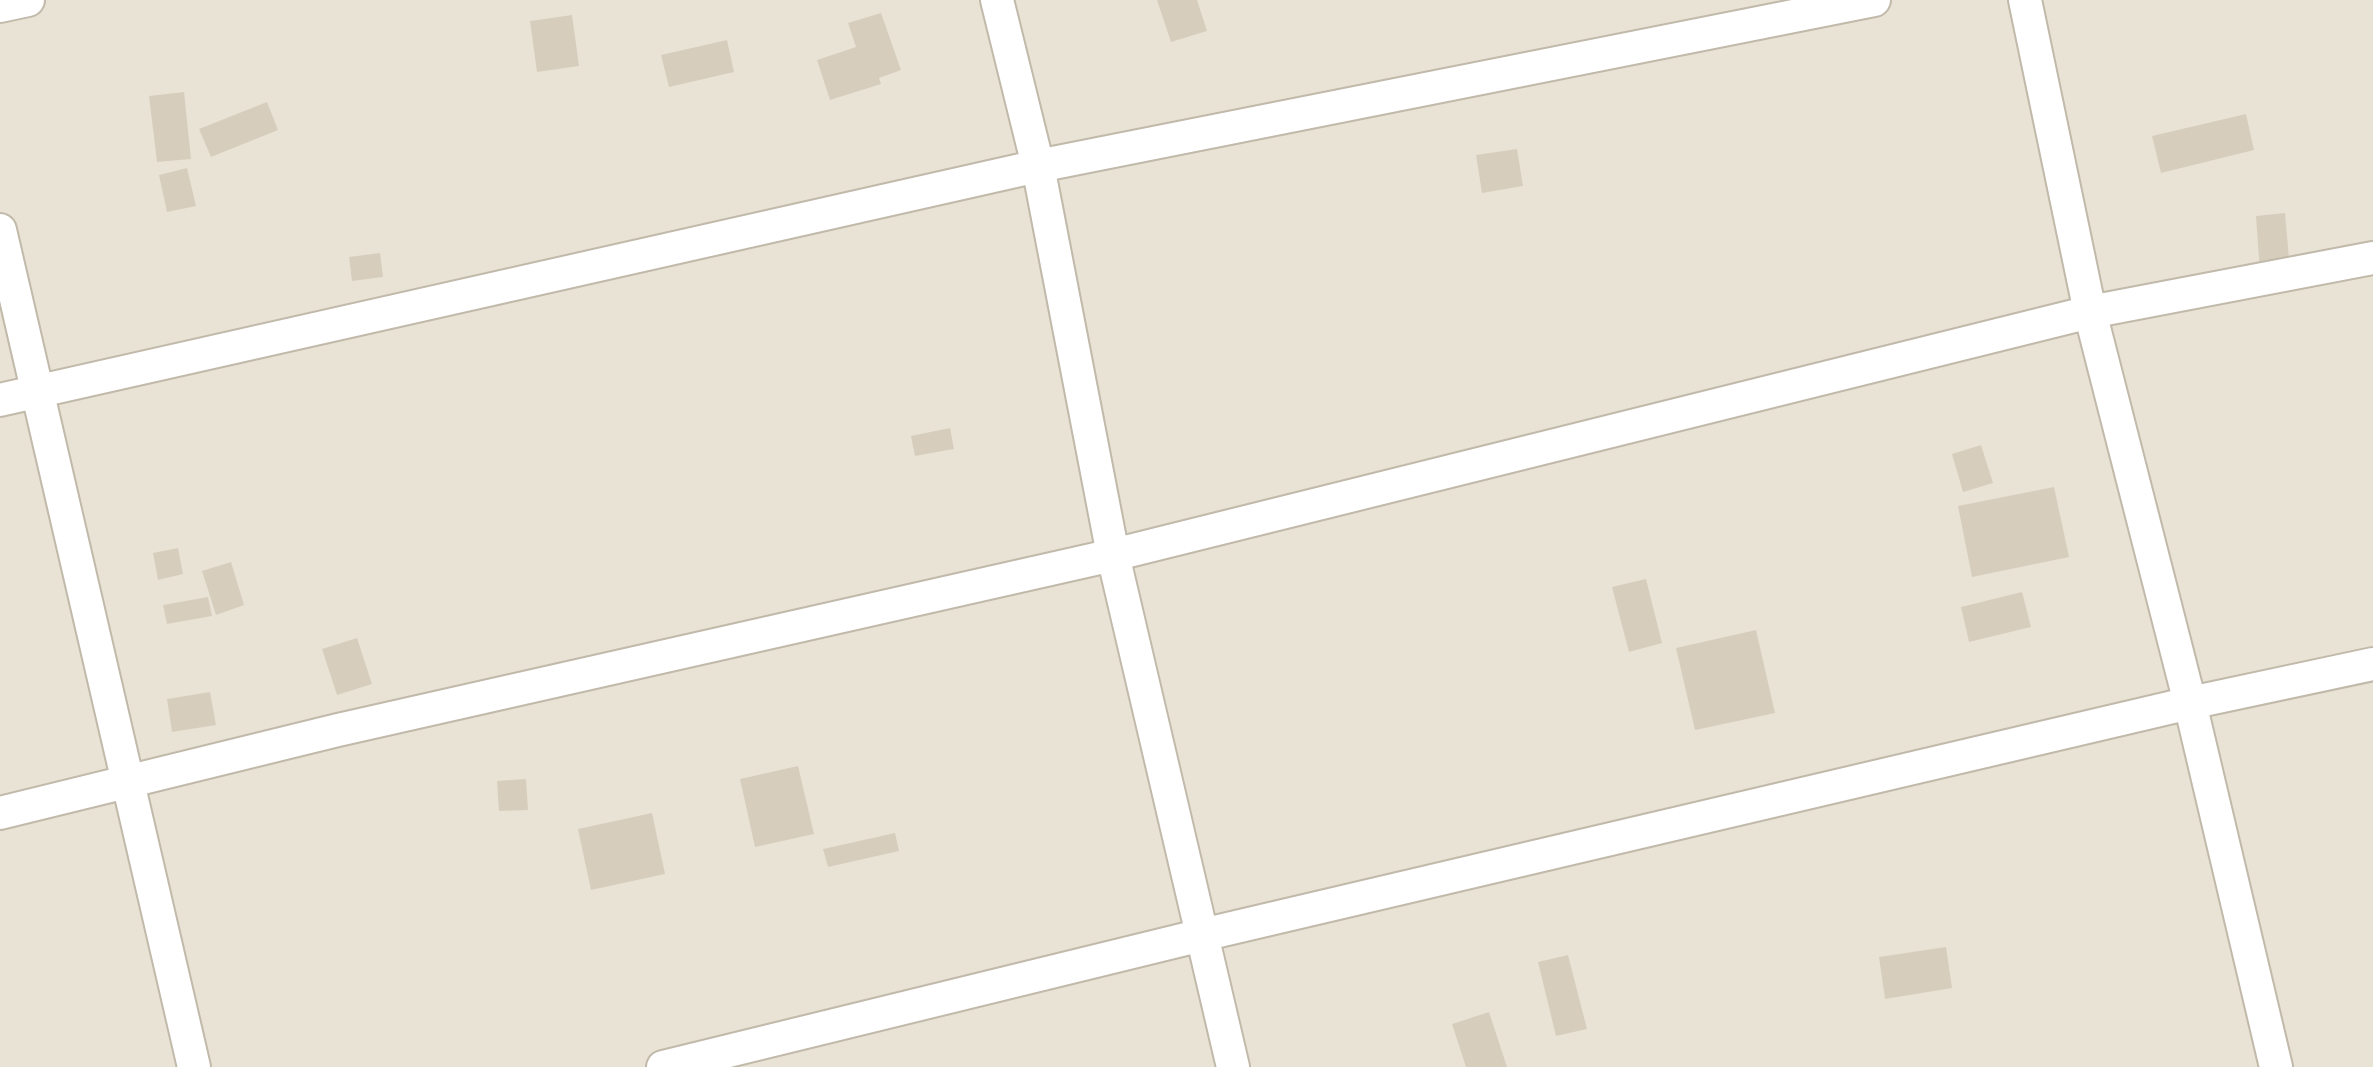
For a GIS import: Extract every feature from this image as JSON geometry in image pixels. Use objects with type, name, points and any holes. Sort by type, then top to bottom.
[{"type":"street","points":[[0,6],[28,0]]},
{"type":"street","points":[[997,0],[1038,166],[1113,555],[1233,1067]]},
{"type":"street","points":[[0,400],[1038,166],[1874,0]]},
{"type":"street","points":[[2025,0],[2090,312],[2190,703],[2276,1067]]},
{"type":"street","points":[[0,230],[130,780],[194,1067]]},
{"type":"street","points":[[0,813],[130,780],[1113,555],[2090,312],[2373,258]]},
{"type":"street","points":[[663,1067],[1202,935],[2190,703],[2373,664]]},
{"type":"shaded area","points":[[0,0],[2373,0],[2373,1067],[0,1067]]},
{"type":"building","points":[[1157,0],[1197,0],[1207,31],[1171,42]]},
{"type":"building","points":[[881,13],[901,70],[879,78],[881,84],[830,100],[817,60],[856,47],[848,23]]},
{"type":"building","points":[[572,15],[579,66],[537,72],[530,21]]},
{"type":"building","points":[[727,40],[734,72],[669,87],[661,55]]},
{"type":"building","points":[[184,92],[191,159],[157,162],[149,96]]},
{"type":"building","points":[[267,102],[278,130],[211,157],[199,129]]},
{"type":"building","points":[[2246,114],[2254,150],[2161,173],[2152,136]]},
{"type":"building","points":[[1517,149],[1523,186],[1482,193],[1476,155]]},
{"type":"building","points":[[187,168],[196,206],[167,212],[159,175]]},
{"type":"building","points":[[2285,213],[2290,270],[2260,272],[2256,216]]},
{"type":"building","points":[[380,253],[383,277],[352,281],[349,257]]},
{"type":"building","points":[[950,428],[954,449],[915,456],[911,436]]},
{"type":"building","points":[[1981,445],[1993,483],[1963,492],[1952,454]]},
{"type":"building","points":[[2054,487],[2069,557],[1972,577],[1958,506]]},
{"type":"building","points":[[178,548],[183,574],[158,580],[153,553]]},
{"type":"building","points":[[231,562],[244,605],[216,615],[202,571]]},
{"type":"building","points":[[1646,579],[1662,643],[1629,652],[1612,587]]},
{"type":"building","points":[[2022,592],[2031,627],[1969,642],[1961,607]]},
{"type":"building","points":[[208,597],[212,616],[167,624],[163,605]]},
{"type":"building","points":[[1756,630],[1775,713],[1695,730],[1676,648]]},
{"type":"building","points":[[357,638],[372,684],[337,695],[322,649]]},
{"type":"building","points":[[210,692],[216,725],[172,732],[167,699]]},
{"type":"building","points":[[798,766],[814,834],[755,847],[740,779]]},
{"type":"building","points":[[526,779],[528,810],[499,811],[497,781]]},
{"type":"building","points":[[652,813],[665,874],[591,890],[578,829]]},
{"type":"building","points":[[895,833],[899,851],[828,867],[823,849]]},
{"type":"building","points":[[1946,947],[1952,988],[1885,999],[1879,957]]},
{"type":"building","points":[[1568,955],[1587,1029],[1556,1036],[1538,962]]},
{"type":"building","points":[[1489,1012],[1507,1067],[1466,1067],[1452,1024]]}]
